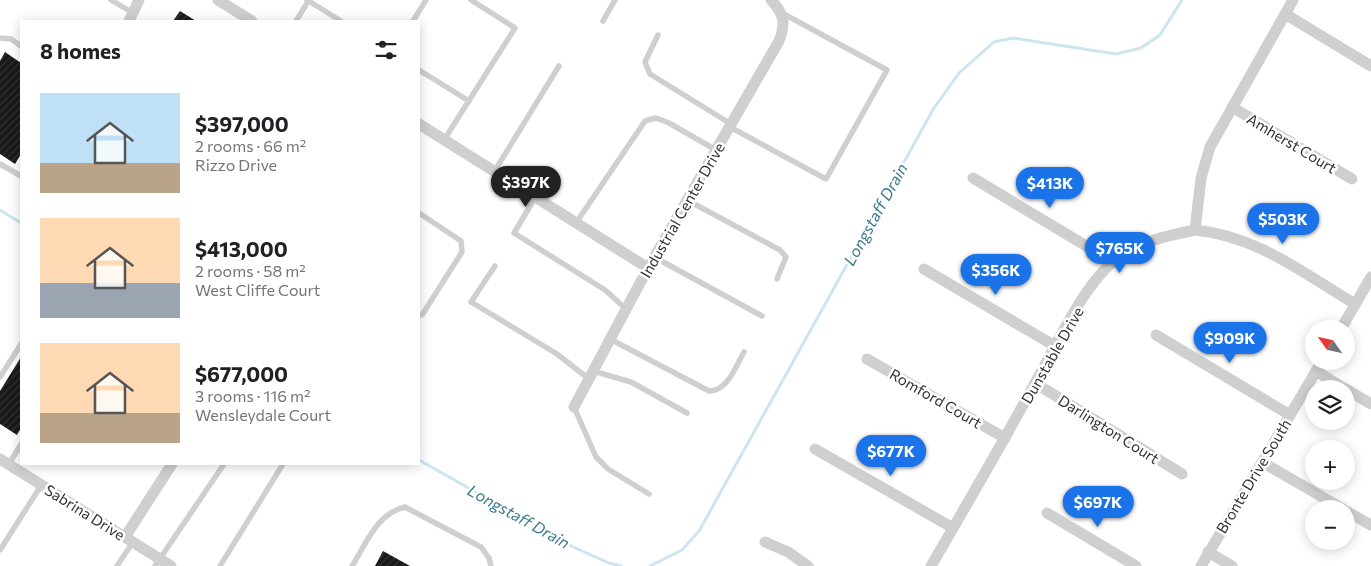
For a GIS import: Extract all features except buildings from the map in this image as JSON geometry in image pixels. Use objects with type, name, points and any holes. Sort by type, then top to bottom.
[{"type":"street","points":[[131,17],[139,0]]},
{"type":"street","points":[[218,0],[250,20]]},
{"type":"street","points":[[771,0],[782,14]]},
{"type":"street","points":[[1292,0],[1217,132],[1205,161],[1195,230],[1227,235],[1251,242],[1355,304]]},
{"type":"street","name":"Industrial Center Drive","points":[[574,406],[654,257],[779,41],[784,30],[782,14]]},
{"type":"street","points":[[1285,14],[1371,66]]},
{"type":"street","name":"Amherst Court","points":[[1232,107],[1352,179]]},
{"type":"street","points":[[420,125],[648,268]]},
{"type":"street","points":[[973,178],[1113,262]]},
{"type":"street","name":"Dunstable Drive","points":[[931,566],[1005,438],[1055,346],[1079,306],[1113,262],[1148,242],[1195,230]]},
{"type":"street","points":[[924,269],[1055,346]]},
{"type":"street","points":[[1346,320],[1371,277]]},
{"type":"street","points":[[1156,335],[1290,415]]},
{"type":"street","name":"Romford Court","points":[[867,359],[1005,438]]},
{"type":"street","name":"Bronte Drive South","points":[[1200,566],[1317,370]]},
{"type":"street","points":[[1324,370],[1335,380]]},
{"type":"street","name":"Darlington Court","points":[[1035,383],[1182,474]]},
{"type":"street","points":[[1355,394],[1371,404]]},
{"type":"street","points":[[815,449],[953,528]]},
{"type":"street","name":"Sabrina Drive","points":[[4,461],[129,539],[158,563],[170,566]]},
{"type":"street","points":[[1262,462],[1327,500]]},
{"type":"street","points":[[129,539],[171,465]]},
{"type":"street","points":[[1047,513],[1136,566]]},
{"type":"street","points":[[1355,516],[1371,525]]},
{"type":"street","points":[[765,542],[788,552],[808,566]]},
{"type":"street","points":[[1208,552],[1232,566]]},
{"type":"lane","points":[[112,0],[131,17]]},
{"type":"lane","points":[[297,20],[308,0],[339,20]]},
{"type":"lane","points":[[414,20],[426,0]]},
{"type":"lane","points":[[443,140],[516,28],[471,0]]},
{"type":"lane","points":[[603,20],[615,0]]},
{"type":"lane","points":[[658,36],[645,62],[650,74],[730,125],[826,180],[887,70],[782,14]]},
{"type":"lane","points":[[0,38],[11,39],[20,45]]},
{"type":"lane","points":[[494,172],[560,66]]},
{"type":"lane","points":[[420,71],[469,101]]},
{"type":"lane","points":[[576,223],[645,121],[656,118],[669,123],[716,150]]},
{"type":"lane","points":[[0,164],[20,175]]},
{"type":"lane","points":[[535,198],[514,234],[605,290],[626,309]]},
{"type":"lane","points":[[687,200],[780,250],[786,257],[777,278]]},
{"type":"lane","points":[[420,214],[461,241],[462,252],[420,316]]},
{"type":"lane","points":[[654,257],[762,316]]},
{"type":"lane","points":[[495,266],[471,302],[591,375],[631,382],[687,412]]},
{"type":"lane","points":[[610,339],[709,391],[716,391],[722,388],[744,352]]},
{"type":"lane","points":[[0,377],[20,346]]},
{"type":"lane","points":[[574,406],[596,457],[608,469],[649,494]]},
{"type":"lane","points":[[4,461],[20,445]]},
{"type":"lane","points":[[158,563],[223,465]]},
{"type":"lane","points":[[220,566],[282,465]]},
{"type":"lane","points":[[0,550],[42,484]]},
{"type":"lane","points":[[352,566],[383,516],[405,507],[481,547],[489,558],[491,566]]},
{"type":"lane","points":[[118,566],[129,539]]},
{"type":"waterway","name":"Longstaff Drain","points":[[650,566],[682,550],[699,531],[934,108],[959,73],[994,42],[1013,38],[1116,54],[1141,48],[1160,35],[1182,0]]},
{"type":"waterway","points":[[0,210],[20,222]]},
{"type":"waterway","name":"Longstaff Drain","points":[[420,461],[571,546],[609,563],[621,566]]}]
